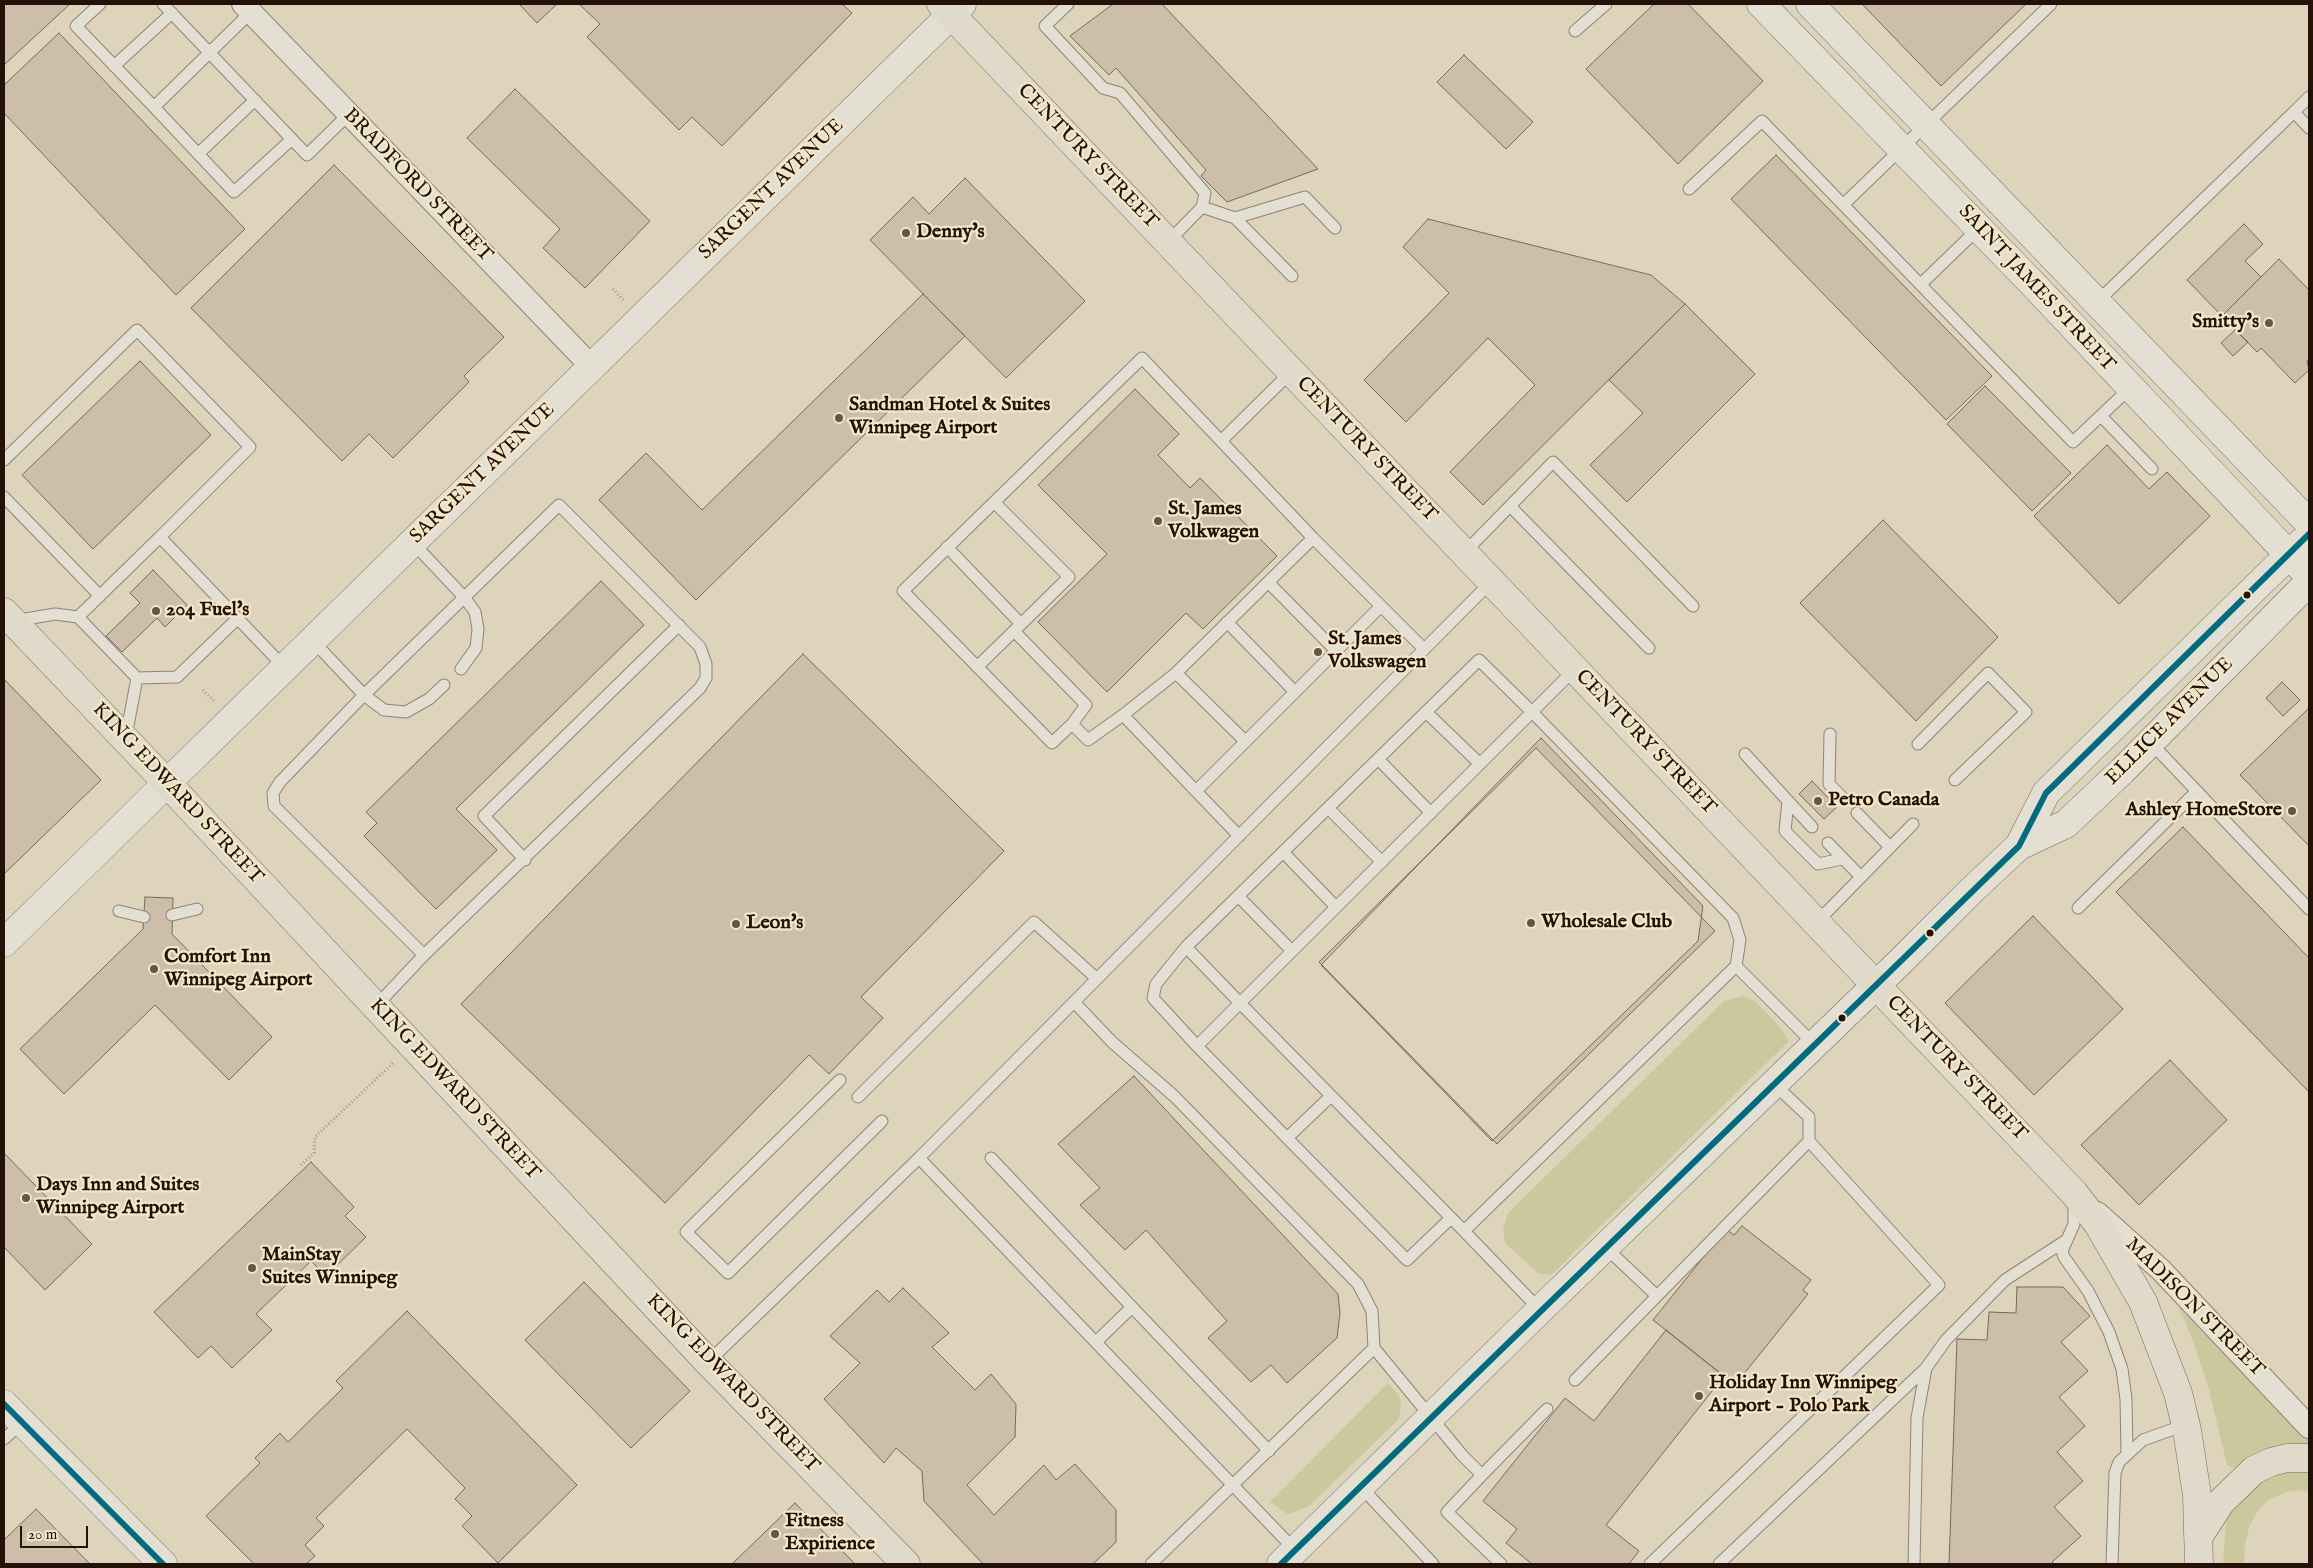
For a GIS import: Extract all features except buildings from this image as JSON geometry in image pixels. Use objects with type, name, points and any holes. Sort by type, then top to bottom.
[{"type":"main road","name":"SAINT JAMES STREET","points":[[1761,4],[1979,228],[2309,576]]},
{"type":"main road","name":"SAINT JAMES STREET","points":[[1810,4],[2309,523]]},
{"type":"main road","name":"CENTURY STREET","points":[[951,7],[1291,372],[2074,1193],[2098,1224],[2143,1302],[2167,1362],[2186,1425],[2197,1495],[2199,1564]]},
{"type":"main road","name":"SARGENT AVENUE","points":[[4,943],[592,367],[951,7]]},
{"type":"main road","name":"ELLICE AVENUE","points":[[1288,1557],[2019,846],[2046,793],[2309,534]]},
{"type":"main road","name":"ELLICE AVENUE","points":[[2019,846],[2066,824],[2309,582]]},
{"type":"main road","name":"KING EDWARD STREET","points":[[8,617],[167,783],[708,1362],[906,1564]]},
{"type":"main road","points":[[10,1422],[163,1564]]},
{"type":"main road","points":[[2199,1536],[2220,1502],[2254,1470],[2271,1462],[2287,1458],[2309,1458]]},
{"type":"street","name":"BRADFORD STREET","points":[[247,8],[592,367]]},
{"type":"street","name":"MADISON STREET","points":[[2074,1193],[2162,1270],[2309,1426]]},
{"type":"lane","points":[[100,4],[76,26],[234,192],[292,139]]},
{"type":"lane","points":[[163,4],[307,155],[348,114]]},
{"type":"lane","points":[[1068,4],[1046,26],[1103,88],[1120,93],[1205,193],[1202,207],[1168,242]]},
{"type":"lane","points":[[1575,31],[1606,4]]},
{"type":"lane","points":[[1844,204],[2051,4]]},
{"type":"lane","points":[[154,107],[211,53],[247,8]]},
{"type":"lane","points":[[114,66],[172,14]]},
{"type":"lane","points":[[2097,302],[2309,97]]},
{"type":"lane","points":[[198,154],[255,100]]},
{"type":"lane","points":[[2294,112],[2309,128]]},
{"type":"lane","points":[[1689,189],[1762,121],[2073,442],[2130,388]]},
{"type":"lane","points":[[1235,218],[1305,197],[1334,228]]},
{"type":"lane","points":[[1202,207],[1235,218],[1292,276]]},
{"type":"lane","points":[[1921,284],[1979,228]]},
{"type":"lane","points":[[4,460],[137,330],[250,447],[78,617]]},
{"type":"lane","points":[[947,547],[1086,705],[1072,724],[1052,744],[903,591],[947,547],[1142,358],[1313,538],[1423,648]]},
{"type":"lane","points":[[1221,441],[1291,372]]},
{"type":"lane","points":[[2101,416],[2152,469]]},
{"type":"lane","points":[[1464,553],[1553,462],[1693,606]]},
{"type":"lane","points":[[4,497],[100,596]]},
{"type":"lane","points":[[977,666],[1069,577],[994,502]]},
{"type":"lane","points":[[376,1006],[424,955],[525,860],[700,688],[706,678],[706,664],[700,647],[560,505],[364,695],[280,782],[273,794],[274,806],[424,955]]},
{"type":"lane","points":[[1510,506],[1649,648]]},
{"type":"lane","points":[[160,537],[285,668]]},
{"type":"lane","points":[[1072,724],[1088,740],[1122,715],[1176,673],[1313,538]]},
{"type":"lane","points":[[412,543],[464,597],[475,612],[478,629],[476,648],[462,668]]},
{"type":"lane","points":[[1268,582],[1336,651]]},
{"type":"lane","points":[[708,1362],[919,1158],[1423,648],[1491,582]]},
{"type":"lane","points":[[1196,791],[1380,607]]},
{"type":"lane","points":[[8,617],[55,614],[78,617],[137,678],[177,677],[238,618]]},
{"type":"lane","points":[[1227,622],[1295,692]]},
{"type":"lane","points":[[525,860],[484,816],[679,625]]},
{"type":"lane","points":[[313,641],[364,695],[384,710],[406,712],[429,700],[444,685]]},
{"type":"lane","points":[[1451,1218],[1407,1260],[1197,1046],[1153,998],[1156,984],[1186,947],[1479,660],[1733,918],[1740,940],[1736,966],[1464,1231]]},
{"type":"lane","points":[[1197,1046],[1575,669]]},
{"type":"lane","points":[[1176,673],[1245,741]]},
{"type":"lane","points":[[1918,744],[1988,673],[2026,712],[1955,780]]},
{"type":"lane","points":[[125,739],[137,678]]},
{"type":"lane","points":[[1426,712],[1480,764]]},
{"type":"lane","points":[[1122,715],[1239,836]]},
{"type":"lane","points":[[1830,734],[1829,784],[1842,798]]},
{"type":"lane","points":[[2150,742],[2309,909]]},
{"type":"lane","points":[[1745,754],[1812,826]]},
{"type":"lane","points":[[1378,759],[1431,813]]},
{"type":"lane","points":[[2078,908],[2197,791]]},
{"type":"lane","points":[[1788,801],[1786,831],[1818,864],[1842,859]]},
{"type":"lane","points":[[1328,808],[1382,862]]},
{"type":"lane","points":[[1857,813],[1890,847]]},
{"type":"lane","points":[[1816,922],[1913,824]]},
{"type":"lane","points":[[1828,843],[1861,877]]},
{"type":"lane","points":[[1282,852],[1336,907]]},
{"type":"lane","points":[[1238,896],[1292,951]]},
{"type":"lane","points":[[172,915],[196,909]]},
{"type":"lane","points":[[119,911],[144,917]]},
{"type":"lane","points":[[858,1097],[1034,922],[1096,978]]},
{"type":"lane","points":[[1186,947],[1540,1310]]},
{"type":"lane","points":[[1736,966],[1815,1045]]},
{"type":"lane","points":[[1074,1002],[1112,1042],[1174,1096],[1358,1284],[1372,1311],[1374,1348],[1430,1417],[1482,1475]]},
{"type":"lane","points":[[840,1080],[686,1232],[728,1273],[882,1121]]},
{"type":"lane","points":[[1650,1564],[1939,1285],[1809,1141],[1809,1117],[1774,1084]]},
{"type":"lane","points":[[1287,1138],[1331,1096]]},
{"type":"lane","points":[[1575,1380],[1809,1141]]},
{"type":"lane","points":[[919,1158],[1233,1486],[1288,1557]]},
{"type":"lane","points":[[991,1158],[1269,1451]]},
{"type":"lane","points":[[2074,1193],[2074,1224],[2062,1251],[2092,1299],[2109,1332],[2122,1369],[2126,1399],[2127,1453]]},
{"type":"lane","points":[[1719,1564],[1926,1368],[1946,1340],[2005,1280],[2066,1241]]},
{"type":"lane","points":[[1605,1247],[1657,1296]]},
{"type":"lane","points":[[1096,1342],[1132,1307]]},
{"type":"lane","points":[[1151,1564],[1374,1348]]},
{"type":"lane","points":[[1914,1564],[1917,1418],[1926,1368]]},
{"type":"lane","points":[[1501,1564],[1446,1512],[1546,1409]]},
{"type":"lane","points":[[2112,1564],[2115,1473],[2118,1462],[2142,1440],[2186,1425]]},
{"type":"lane","points":[[1360,1487],[1432,1564]]},
{"type":"path","points":[[613,290],[624,301]]},
{"type":"path","points":[[202,690],[214,701]]},
{"type":"path","points":[[301,1165],[314,1153],[315,1136],[393,1063]]},
{"type":"shaded area","points":[[1743,996],[1756,1002],[1781,1028],[1789,1041],[1551,1275],[1539,1274],[1505,1243],[1503,1229],[1508,1213],[1724,1001]]},
{"type":"shaded area","points":[[2173,1293],[2309,1434],[2309,1444],[2286,1444],[2246,1461],[2235,1468],[2227,1465],[2209,1390],[2193,1341]]},
{"type":"shaded area","points":[[1388,1383],[1400,1397],[1401,1408],[1398,1420],[1308,1507],[1288,1514],[1270,1502]]},
{"type":"shaded area","points":[[2309,1468],[2309,1492],[2300,1490],[2286,1492],[2268,1500],[2257,1512],[2249,1527],[2245,1545],[2244,1564],[2223,1564],[2226,1521],[2233,1505],[2269,1473]]},
{"type":"transit line","points":[[1281,1564],[2019,846],[2046,793],[2309,534]]},
{"type":"transit line","points":[[4,1404],[163,1564]]},
{"type":"place","name":"Denny's","points":[[906,233]]},
{"type":"place","name":"Smitty's","points":[[2269,323]]},
{"type":"place","name":"Sandman Hotel & Suites Winnipeg Airport","points":[[839,418]]},
{"type":"place","name":"St. James Volkwagen","points":[[1158,521]]},
{"type":"place","name":"204 Fuel's","points":[[156,611]]},
{"type":"place","name":"St. James Volkswagen","points":[[1318,652]]},
{"type":"place","name":"Petro Canada","points":[[1818,801]]},
{"type":"place","name":"Ashley HomeStore","points":[[2292,811]]},
{"type":"place","name":"Wholesale Club","points":[[1531,923]]},
{"type":"place","name":"Leon's","points":[[736,924]]},
{"type":"place","name":"Comfort Inn Winnipeg Airport","points":[[154,969]]},
{"type":"place","name":"Days Inn and Suites Winnipeg Airport","points":[[26,1198]]},
{"type":"place","name":"MainStay Suites Winnipeg","points":[[252,1268]]},
{"type":"place","name":"Holiday Inn Winnipeg Airport - Polo Park","points":[[1699,1396]]},
{"type":"place","name":"Fitness Expirience","points":[[775,1534]]}]
